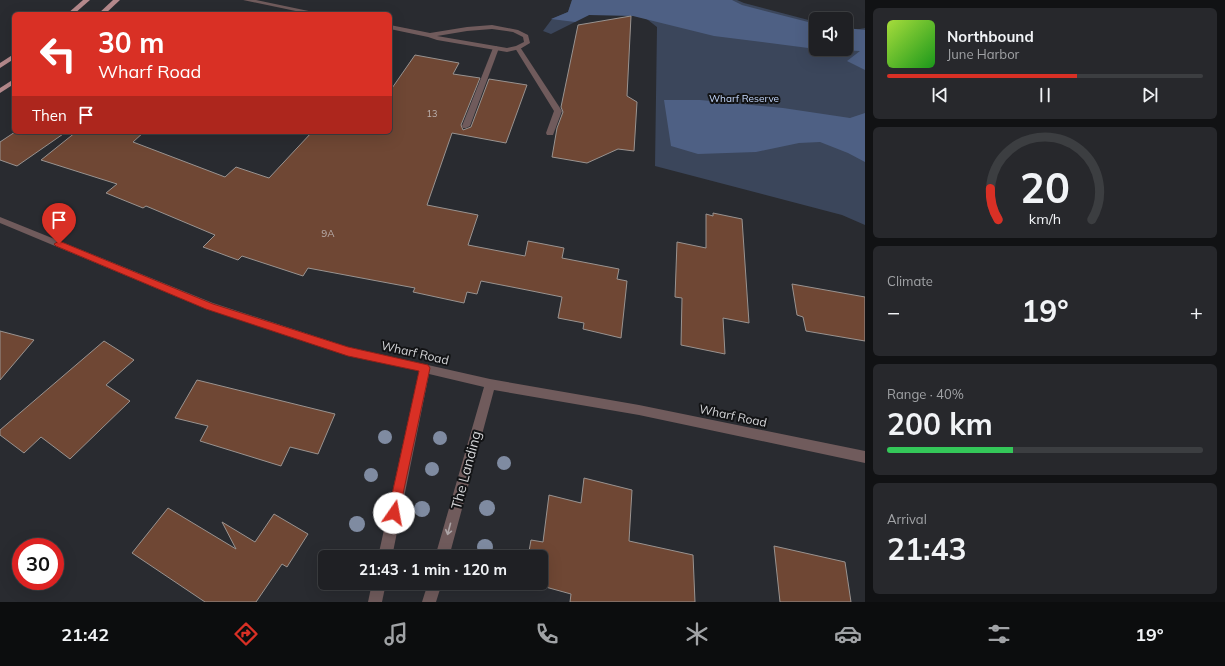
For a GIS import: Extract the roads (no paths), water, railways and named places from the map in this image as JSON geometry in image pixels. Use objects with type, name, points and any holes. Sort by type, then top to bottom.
[{"type":"main road","points":[[72,12],[87,0]]},
{"type":"main road","points":[[103,12],[117,0]]},
{"type":"main road","points":[[0,66],[12,57]]},
{"type":"main road","points":[[0,90],[12,82]]},
{"type":"street","points":[[246,0],[309,12]]},
{"type":"street","points":[[392,27],[430,35],[437,38],[507,50],[518,48],[527,43],[526,36],[518,30],[483,27],[430,35]]},
{"type":"street","points":[[466,126],[496,48]]},
{"type":"street","points":[[518,48],[558,111],[550,133]]},
{"type":"street","name":"Wharf Road","points":[[0,220],[210,306],[348,352],[425,368],[490,384],[639,410],[865,457]]},
{"type":"street","points":[[386,550],[425,368]]},
{"type":"street","name":"The Landing","points":[[444,550],[490,384]]},
{"type":"street","points":[[375,602],[378,590]]},
{"type":"street","points":[[429,602],[433,590]]},
{"type":"park label","name":"Wharf Reserve","points":[[744,98]]}]
